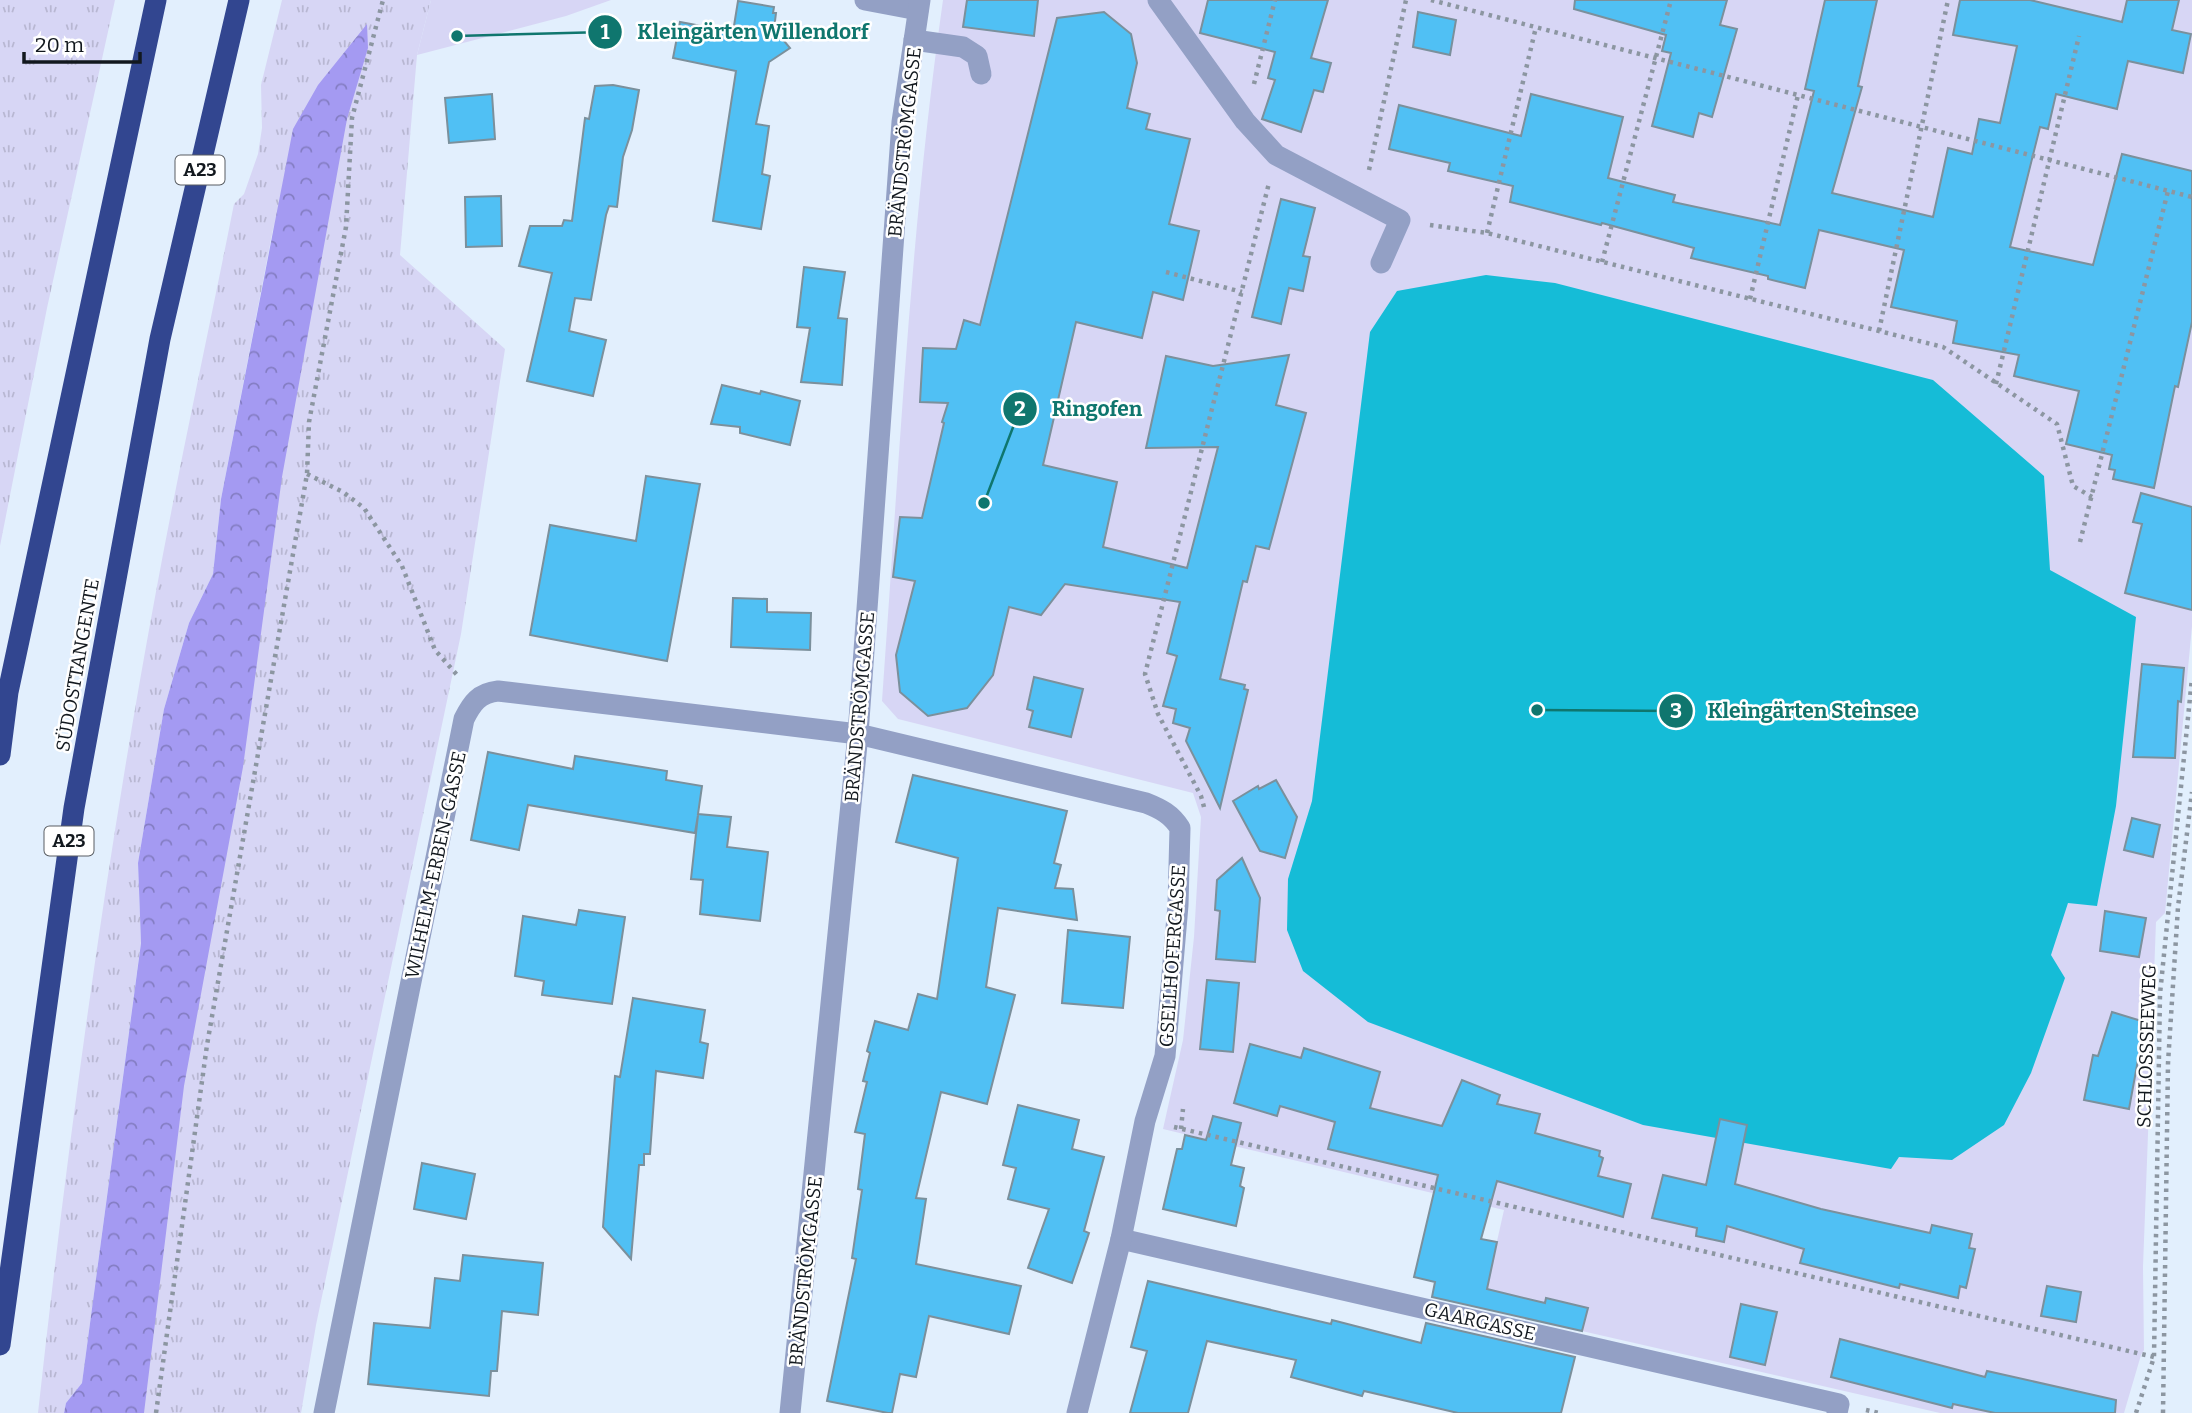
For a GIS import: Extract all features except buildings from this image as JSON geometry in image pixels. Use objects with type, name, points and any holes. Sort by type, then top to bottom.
[{"type":"highway","points":[[0,755],[11,679],[156,0]]},
{"type":"highway","name":"SÜDOSTTANGENTE","points":[[0,1345],[74,808],[160,340],[239,0]]},
{"type":"street","points":[[865,0],[919,5]]},
{"type":"street","points":[[1158,0],[1245,121],[1276,155],[1400,220],[1381,263]]},
{"type":"street","name":"BRÄNDSTRÖMGASSE","points":[[790,1413],[858,734],[902,122],[919,5]]},
{"type":"street","points":[[914,40],[963,47],[977,56],[981,74]]},
{"type":"street","points":[[477,698],[488,692],[498,691],[858,734]]},
{"type":"street","name":"WILHELM-ERBEN-GASSE","points":[[324,1413],[464,719],[477,698]]},
{"type":"street","name":"GSELLHOFERGASSE","points":[[858,734],[1146,803],[1173,817],[1180,828],[1178,905],[1165,1056],[1145,1121],[1121,1239],[1077,1413]]},
{"type":"street","name":"GAARGASSE","points":[[1121,1239],[1838,1408]]},
{"type":"path","points":[[156,1413],[206,1045],[307,474],[309,422],[346,226],[352,118],[383,0]]},
{"type":"path","points":[[1245,121],[1275,0]]},
{"type":"path","points":[[1362,202],[1406,0]]},
{"type":"path","points":[[1431,0],[2192,197]]},
{"type":"path","points":[[1602,262],[1671,0]]},
{"type":"path","points":[[1879,331],[1948,0]]},
{"type":"path","points":[[1487,233],[1536,27]]},
{"type":"path","points":[[1996,384],[2079,36]]},
{"type":"path","points":[[1750,299],[1798,95]]},
{"type":"path","points":[[1206,816],[1201,796],[1158,714],[1145,674],[1276,155]]},
{"type":"path","points":[[2080,542],[2168,191]]},
{"type":"path","points":[[1400,220],[1487,233],[1944,347],[2057,424],[2073,486],[2092,497]]},
{"type":"path","points":[[1166,272],[1242,292]]},
{"type":"path","points":[[307,474],[343,492],[364,508],[402,566],[435,650],[477,698]]},
{"type":"path","name":"SCHLOSSSEEWEG","points":[[2136,1413],[2154,1357],[2160,994],[2192,678]]},
{"type":"path","points":[[2162,1413],[2168,1063],[2178,907],[2192,792]]},
{"type":"path","points":[[1181,1129],[1184,1101]]},
{"type":"path","points":[[1145,1121],[2154,1357]]},
{"type":"green space","points":[[0,0],[115,0],[47,308],[0,546]]},
{"type":"green space","points":[[282,0],[431,0],[417,55],[400,255],[505,349],[461,634],[316,1325],[301,1413],[124,1413],[274,224],[221,499],[213,574],[189,623],[164,709],[138,863],[141,942],[82,1383],[66,1403],[64,1413],[38,1413],[89,1004],[137,698],[234,204],[244,194],[258,154],[262,128],[261,85]]},
{"type":"green space","points":[[431,0],[611,0],[566,16],[417,55]]},
{"type":"green space","points":[[943,0],[2192,0],[2192,626],[2165,913],[2156,922],[2143,1267],[2144,1350],[2124,1413],[1940,1413],[1482,1308],[1504,1210],[1163,1129],[1183,1040],[1194,937],[1201,817],[1193,793],[898,719],[882,701],[914,262]]},
{"type":"green space","points":[[367,24],[368,48],[347,119],[282,477],[243,767],[184,1086],[144,1413],[64,1413],[66,1403],[82,1383],[141,943],[138,863],[164,709],[189,623],[213,574],[221,499],[293,129],[318,85]]},
{"type":"water","points":[[1486,275],[1555,283],[1933,380],[2044,476],[2050,570],[2136,617],[2116,806],[2097,906],[2068,903],[2051,955],[2065,978],[2031,1073],[2004,1125],[1952,1160],[1899,1157],[1891,1169],[1643,1125],[1368,1022],[1303,971],[1287,930],[1288,879],[1312,801],[1370,332],[1397,291]]},
{"type":"place","name":"Kleingärten Willendorf","points":[[457,36]]},
{"type":"place","name":"Ringofen","points":[[984,503]]},
{"type":"place","name":"Kleingärten Steinsee","points":[[1537,710]]}]
